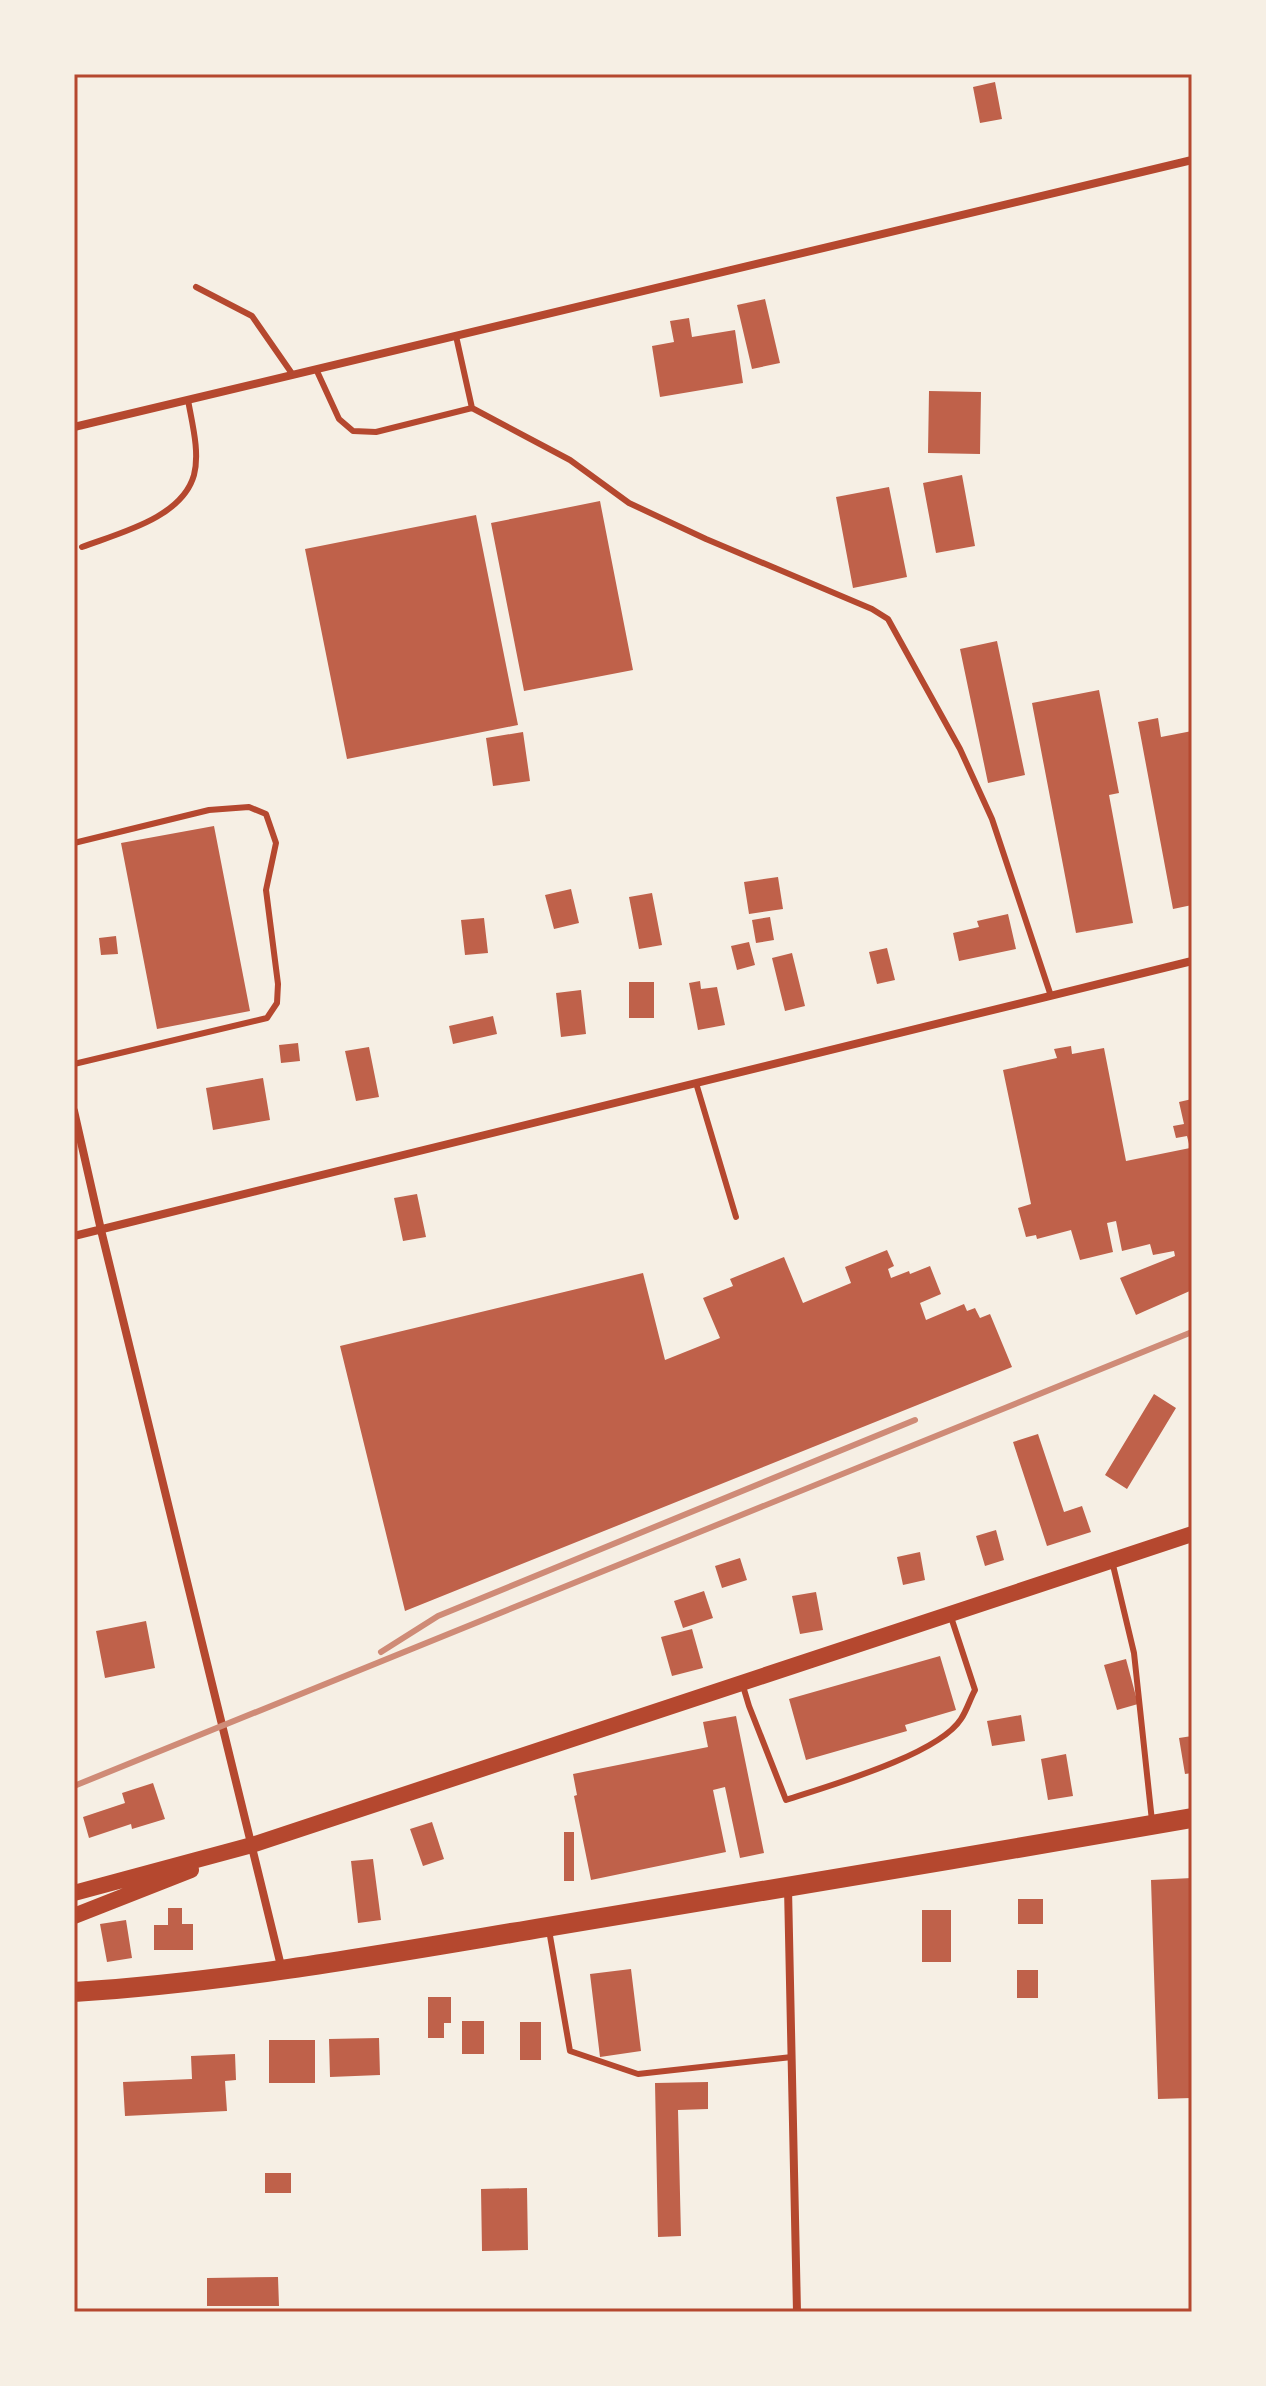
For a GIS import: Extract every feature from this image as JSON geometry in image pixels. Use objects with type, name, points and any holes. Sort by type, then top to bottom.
[{"type":"highway","points":[[74,1992],[159,1986],[282,1971],[1192,1818]]},
{"type":"main road","points":[[74,1893],[252,1845],[1192,1534]]},
{"type":"main road","points":[[74,1916],[252,1845]]},
{"type":"street","points":[[74,427],[1192,160]]},
{"type":"street","points":[[74,1236],[1192,961]]},
{"type":"street","points":[[74,1111],[282,1971]]},
{"type":"street","points":[[788,1887],[797,2312]]},
{"type":"lane","points":[[196,287],[252,316],[293,375]]},
{"type":"lane","points":[[456,336],[472,408]]},
{"type":"lane","points":[[316,369],[339,419],[353,431],[376,432],[472,408],[570,460],[629,503],[872,609],[888,619],[960,749],[992,819],[1051,996]]},
{"type":"lane","points":[[82,547],[146,523],[179,502],[194,475],[195,448],[188,400]]},
{"type":"lane","points":[[74,843],[209,810],[249,807],[266,814],[276,843],[266,890],[278,984],[277,1003],[267,1018],[74,1064]]},
{"type":"lane","points":[[696,1083],[736,1217]]},
{"type":"lane","points":[[1112,1561],[1134,1653],[1153,1824]]},
{"type":"lane","points":[[742,1683],[786,1800],[843,1782],[932,1744],[960,1721],[975,1690],[949,1614]]},
{"type":"lane","points":[[549,1927],[570,2051],[638,2074],[792,2057]]},
{"type":"building","points":[[995,82],[1002,119],[980,123],[973,87]]},
{"type":"building","points":[[765,299],[780,363],[752,369],[737,305]]},
{"type":"building","points":[[689,318],[692,337],[735,330],[743,383],[660,397],[652,346],[674,342],[670,321]]},
{"type":"building","points":[[929,391],[981,392],[980,454],[928,453]]},
{"type":"building","points":[[962,475],[975,546],[936,553],[923,483]]},
{"type":"building","points":[[889,487],[907,577],[853,588],[836,497]]},
{"type":"building","points":[[600,501],[633,670],[524,691],[491,523]]},
{"type":"building","points":[[476,515],[518,725],[347,759],[305,549]]},
{"type":"building","points":[[997,641],[1025,775],[988,783],[960,649]]},
{"type":"building","points":[[1099,690],[1119,793],[1109,795],[1133,923],[1076,933],[1032,703]]},
{"type":"building","points":[[1158,718],[1161,737],[1192,731],[1192,905],[1173,909],[1138,722]]},
{"type":"building","points":[[523,732],[530,781],[493,786],[486,738]]},
{"type":"building","points":[[214,826],[250,1011],[157,1029],[121,843]]},
{"type":"building","points":[[778,877],[783,909],[749,914],[744,882]]},
{"type":"building","points":[[571,889],[579,923],[554,929],[545,895]]},
{"type":"building","points":[[652,893],[662,945],[639,949],[629,897]]},
{"type":"building","points":[[1008,914],[1016,949],[959,961],[953,933],[979,927],[977,921]]},
{"type":"building","points":[[770,917],[774,940],[756,943],[752,920]]},
{"type":"building","points":[[484,918],[488,953],[465,955],[461,920]]},
{"type":"building","points":[[116,936],[118,954],[101,955],[99,938]]},
{"type":"building","points":[[749,942],[755,965],[737,970],[731,946]]},
{"type":"building","points":[[887,948],[895,980],[877,984],[869,952]]},
{"type":"building","points":[[792,953],[805,1006],[785,1011],[772,958]]},
{"type":"building","points":[[700,981],[701,989],[717,987],[725,1025],[698,1030],[689,983]]},
{"type":"building","points":[[629,982],[654,982],[654,1018],[629,1018]]},
{"type":"building","points":[[581,990],[586,1034],[561,1037],[556,993]]},
{"type":"building","points":[[493,1016],[497,1034],[453,1044],[449,1026]]},
{"type":"building","points":[[298,1043],[300,1061],[281,1063],[279,1045]]},
{"type":"building","points":[[1071,1046],[1072,1054],[1104,1048],[1126,1161],[1190,1148],[1187,1136],[1176,1138],[1173,1126],[1184,1124],[1179,1102],[1192,1099],[1192,1290],[1136,1315],[1120,1278],[1175,1256],[1174,1251],[1153,1255],[1150,1244],[1122,1251],[1116,1221],[1107,1223],[1113,1252],[1080,1260],[1071,1230],[1037,1239],[1036,1235],[1026,1237],[1018,1208],[1031,1204],[1003,1070],[1057,1058],[1054,1049]]},
{"type":"building","points":[[369,1047],[379,1097],[356,1101],[345,1051]]},
{"type":"building","points":[[263,1078],[270,1120],[213,1130],[206,1088]]},
{"type":"building","points":[[417,1194],[426,1237],[403,1241],[394,1198]]},
{"type":"building","points":[[887,1250],[894,1266],[888,1269],[891,1278],[930,1266],[941,1294],[920,1303],[926,1320],[964,1304],[967,1311],[975,1308],[980,1318],[990,1314],[1012,1367],[405,1611],[340,1346],[643,1273],[665,1360],[720,1338],[703,1298],[733,1286],[730,1279],[784,1257],[803,1303],[851,1283],[845,1267]]},
{"type":"building","points":[[1154,1394],[1176,1408],[1127,1489],[1105,1475]]},
{"type":"building","points":[[1038,1434],[1064,1512],[1082,1506],[1091,1532],[1047,1546],[1013,1442]]},
{"type":"building","points":[[996,1530],[1004,1560],[985,1566],[976,1536]]},
{"type":"building","points":[[920,1552],[925,1580],[903,1585],[897,1557]]},
{"type":"building","points":[[740,1558],[747,1580],[722,1588],[715,1566]]},
{"type":"building","points":[[704,1591],[713,1618],[683,1628],[674,1601]]},
{"type":"building","points":[[816,1592],[823,1630],[800,1634],[792,1596]]},
{"type":"building","points":[[146,1621],[155,1668],[105,1678],[96,1631]]},
{"type":"building","points":[[692,1629],[703,1668],[672,1676],[661,1637]]},
{"type":"building","points":[[940,1656],[956,1710],[905,1725],[907,1731],[806,1760],[789,1699]]},
{"type":"building","points":[[1126,1659],[1138,1704],[1117,1710],[1104,1665]]},
{"type":"building","points":[[1021,1715],[1025,1741],[992,1746],[987,1721]]},
{"type":"building","points":[[736,1716],[764,1853],[740,1858],[725,1787],[713,1790],[726,1852],[591,1880],[574,1796],[577,1795],[573,1774],[708,1747],[703,1722]]},
{"type":"building","points":[[1192,1736],[1192,1773],[1185,1774],[1179,1738]]},
{"type":"building","points":[[1066,1754],[1073,1796],[1048,1800],[1041,1759]]},
{"type":"building","points":[[153,1783],[165,1819],[132,1829],[131,1824],[89,1838],[83,1817],[125,1803],[122,1793]]},
{"type":"building","points":[[432,1822],[444,1859],[423,1866],[410,1829]]},
{"type":"building","points":[[564,1832],[574,1832],[574,1881],[564,1881]]},
{"type":"building","points":[[373,1859],[381,1920],[358,1923],[351,1861]]},
{"type":"building","points":[[1192,1878],[1191,2098],[1158,2099],[1151,1880]]},
{"type":"building","points":[[1018,1899],[1043,1899],[1043,1924],[1018,1924]]},
{"type":"building","points":[[168,1908],[182,1908],[182,1924],[193,1924],[193,1950],[154,1950],[154,1925],[168,1925]]},
{"type":"building","points":[[922,1910],[951,1910],[951,1962],[922,1962]]},
{"type":"building","points":[[126,1920],[132,1958],[107,1962],[100,1924]]},
{"type":"building","points":[[631,1969],[641,2051],[600,2057],[590,1974]]},
{"type":"building","points":[[1017,1970],[1038,1970],[1038,1998],[1017,1998]]},
{"type":"building","points":[[428,1997],[451,1997],[451,2023],[444,2023],[444,2038],[428,2038]]},
{"type":"building","points":[[462,2021],[484,2021],[484,2054],[462,2054]]},
{"type":"building","points":[[520,2022],[541,2022],[541,2060],[520,2060]]},
{"type":"building","points":[[379,2038],[380,2075],[330,2077],[329,2039]]},
{"type":"building","points":[[269,2040],[315,2040],[315,2083],[269,2083]]},
{"type":"building","points":[[235,2054],[236,2080],[225,2081],[227,2111],[125,2116],[123,2082],[192,2079],[191,2056]]},
{"type":"building","points":[[708,2082],[708,2109],[678,2110],[681,2236],[658,2237],[655,2083]]},
{"type":"building","points":[[265,2173],[291,2173],[291,2193],[265,2193]]},
{"type":"building","points":[[527,2188],[528,2250],[482,2251],[481,2189]]},
{"type":"building","points":[[278,2277],[279,2306],[207,2306],[207,2278]]},
{"type":"railway","points":[[74,1786],[1192,1332]]},
{"type":"railway","points":[[381,1652],[438,1616],[915,1420]]}]
